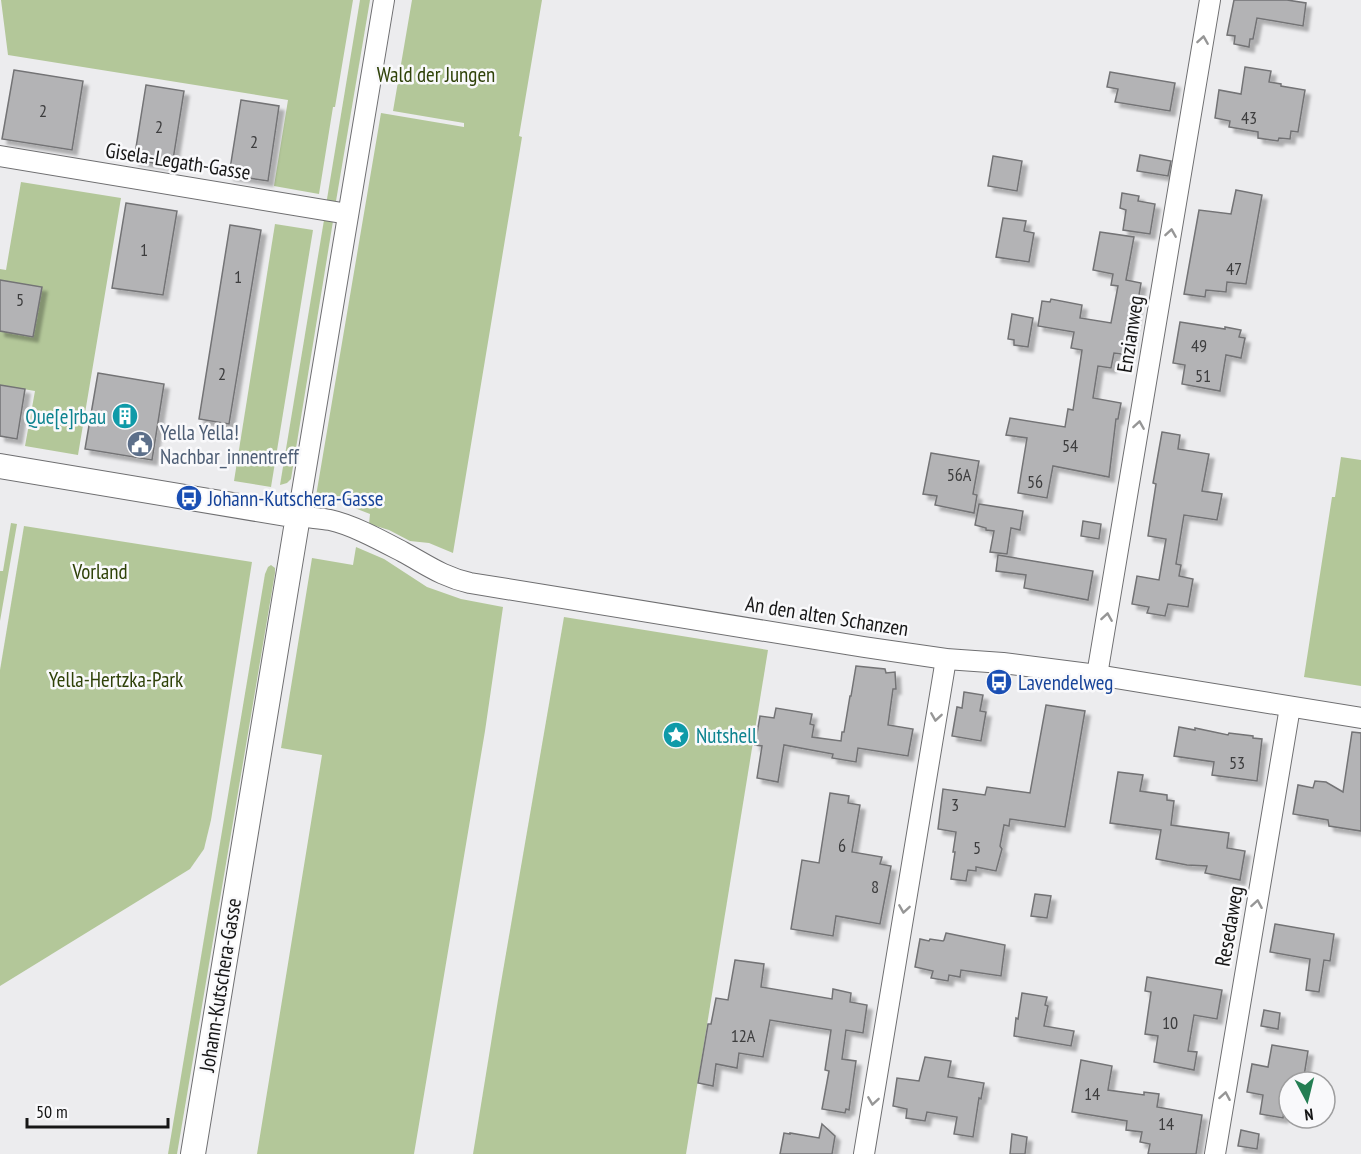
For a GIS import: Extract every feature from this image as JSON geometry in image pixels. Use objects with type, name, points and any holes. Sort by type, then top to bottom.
[{"type":"street","name":"Johann-Kutschera-Gasse","points":[[192,1154],[384,0]]},
{"type":"street","name":"Enzianweg","points":[[1097,675],[1210,0]]},
{"type":"street","name":"Gisela-Legath-Gasse","points":[[0,156],[348,214]]},
{"type":"street","points":[[0,466],[298,516]]},
{"type":"street","name":"An den alten Schanzen","points":[[298,516],[340,523],[394,547],[435,571],[462,581],[580,602],[946,659],[1003,663],[1097,675],[1361,718]]},
{"type":"street","points":[[864,1154],[946,659]]},
{"type":"street","name":"Resedaweg","points":[[1215,1154],[1290,707]]},
{"type":"green space","points":[[1,0],[353,0],[319,194],[274,186],[288,100],[8,55]]},
{"type":"green space","points":[[360,0],[370,0],[335,207],[326,205]]},
{"type":"green space","name":"Wald der Jungen","points":[[412,0],[542,0],[519,136],[522,137],[453,553],[429,543],[410,541],[389,530],[369,524],[370,514],[329,498],[316,496],[381,113],[464,127],[464,123],[393,111]]},
{"type":"green space","points":[[21,182],[121,198],[78,455],[25,446],[35,391],[0,385],[0,331],[33,337],[42,288],[0,280],[0,269],[6,270]]},
{"type":"green space","points":[[325,214],[334,215],[291,479],[280,485]]},
{"type":"green space","points":[[275,224],[313,230],[271,487],[234,481]]},
{"type":"green space","points":[[1341,457],[1361,460],[1361,686],[1304,677],[1332,497],[1335,497]]},
{"type":"green space","points":[[11,523],[17,524],[0,621],[0,571],[3,571]]},
{"type":"green space","name":"Yella-Hertzka-Park","points":[[24,526],[252,562],[211,820],[204,849],[190,869],[0,986],[0,670]]},
{"type":"green space","points":[[356,547],[384,559],[427,587],[461,599],[503,607],[485,731],[414,1154],[257,1154],[322,755],[281,748],[312,558],[353,565]]},
{"type":"green space","points":[[271,565],[275,568],[275,573],[177,1154],[168,1154],[265,574]]},
{"type":"green space","points":[[564,617],[768,650],[686,1154],[473,1154]]},
{"type":"building","points":[[1234,0],[1287,0],[1306,3],[1303,26],[1257,18],[1249,47],[1234,44],[1235,36],[1227,35]]},
{"type":"building","points":[[1245,67],[1271,71],[1269,82],[1305,90],[1298,132],[1291,131],[1290,139],[1279,138],[1278,141],[1258,138],[1258,132],[1229,127],[1230,121],[1215,118],[1219,90],[1241,94]]},
{"type":"building","points":[[14,70],[83,81],[72,150],[2,139]]},
{"type":"building","points":[[1110,72],[1175,83],[1170,111],[1115,102],[1118,89],[1107,87]]},
{"type":"building","points":[[146,85],[184,91],[172,166],[134,160]]},
{"type":"building","points":[[241,100],[279,106],[268,181],[229,175]]},
{"type":"building","points":[[1140,155],[1171,161],[1168,176],[1137,171]]},
{"type":"building","points":[[993,156],[1022,161],[1017,191],[988,186]]},
{"type":"building","points":[[1236,190],[1262,195],[1246,284],[1227,282],[1226,292],[1206,290],[1205,297],[1184,294],[1199,210],[1231,214]]},
{"type":"building","points":[[1122,193],[1139,196],[1138,201],[1155,204],[1150,234],[1123,230],[1126,210],[1120,208]]},
{"type":"building","points":[[126,203],[177,211],[163,295],[112,288]]},
{"type":"building","points":[[1003,218],[1026,221],[1024,231],[1034,233],[1029,262],[996,257]]},
{"type":"building","points":[[230,225],[261,230],[229,424],[199,419]]},
{"type":"building","points":[[1100,232],[1134,237],[1126,280],[1141,283],[1129,355],[1114,353],[1111,368],[1098,366],[1093,398],[1121,403],[1118,419],[1116,419],[1109,477],[1053,466],[1047,498],[1018,493],[1027,438],[1006,435],[1010,418],[1065,427],[1068,409],[1073,410],[1082,350],[1071,348],[1074,332],[1038,326],[1042,301],[1050,302],[1051,299],[1082,305],[1080,318],[1111,323],[1118,286],[1111,285],[1113,274],[1093,270]]},
{"type":"building","points":[[0,280],[42,287],[33,337],[0,331]]},
{"type":"building","points":[[1012,314],[1033,318],[1028,347],[1014,345],[1014,340],[1008,339]]},
{"type":"building","points":[[1180,322],[1241,330],[1239,337],[1245,338],[1241,358],[1226,355],[1220,391],[1182,384],[1185,365],[1173,363]]},
{"type":"building","name":"Que[e]rbau","points":[[98,373],[164,384],[152,460],[85,449]]},
{"type":"building","points":[[0,385],[25,389],[17,439],[0,436]]},
{"type":"building","points":[[1162,432],[1180,435],[1178,449],[1209,454],[1202,491],[1222,494],[1217,520],[1184,515],[1176,564],[1181,565],[1179,576],[1193,579],[1188,607],[1168,604],[1165,616],[1147,613],[1149,607],[1132,604],[1137,576],[1159,580],[1166,539],[1148,536],[1156,484],[1153,483]]},
{"type":"building","points":[[931,453],[979,461],[973,494],[977,495],[974,513],[935,505],[937,496],[923,494]]},
{"type":"building","points":[[979,504],[1023,511],[1020,530],[1011,528],[1007,554],[990,552],[994,531],[975,525]]},
{"type":"building","points":[[1083,521],[1101,524],[1099,539],[1081,536]]},
{"type":"building","points":[[998,555],[1093,571],[1088,600],[1024,588],[1026,575],[996,571]]},
{"type":"building","points":[[856,666],[885,669],[886,673],[895,672],[896,689],[893,689],[888,725],[913,729],[908,756],[858,748],[856,762],[832,758],[833,754],[784,745],[778,782],[757,778],[762,746],[755,745],[760,716],[774,718],[776,708],[812,714],[810,724],[814,725],[812,737],[841,741]]},
{"type":"building","points":[[964,692],[983,695],[980,711],[986,712],[981,741],[952,736],[957,707],[962,708]]},
{"type":"building","points":[[1046,705],[1085,711],[1065,827],[1010,819],[1009,826],[1004,825],[1000,846],[1002,849],[996,871],[976,867],[976,871],[968,870],[966,881],[951,879],[956,832],[938,829],[943,789],[985,795],[987,787],[1030,793]]},
{"type":"building","points":[[1179,727],[1262,739],[1257,781],[1212,775],[1214,762],[1174,756]]},
{"type":"building","points":[[1352,732],[1361,733],[1361,831],[1329,826],[1328,820],[1293,814],[1298,785],[1313,788],[1315,781],[1326,782],[1343,792]]},
{"type":"building","points":[[1118,772],[1143,775],[1140,791],[1167,795],[1167,800],[1174,801],[1171,825],[1229,833],[1227,848],[1245,851],[1240,880],[1205,873],[1207,866],[1156,859],[1161,830],[1110,823]]},
{"type":"building","points":[[830,793],[849,796],[848,803],[860,805],[852,852],[882,857],[880,864],[891,866],[880,924],[836,916],[833,936],[791,929],[802,860],[819,863]]},
{"type":"building","points":[[1035,894],[1051,896],[1047,918],[1031,916]]},
{"type":"building","points":[[1275,924],[1334,934],[1330,961],[1324,960],[1319,992],[1306,990],[1310,959],[1270,952]]},
{"type":"building","points":[[946,933],[1005,945],[1001,976],[961,970],[960,977],[949,975],[948,981],[931,978],[933,971],[915,967],[920,939],[943,941]]},
{"type":"building","points":[[735,960],[764,964],[761,987],[832,999],[833,989],[851,993],[850,1002],[867,1005],[863,1033],[846,1030],[842,1059],[856,1061],[849,1110],[846,1109],[845,1113],[822,1109],[829,1071],[825,1070],[831,1030],[770,1020],[763,1057],[739,1053],[737,1068],[716,1064],[713,1086],[698,1083],[708,1024],[711,1024],[716,998],[728,1000]]},
{"type":"building","points":[[1147,977],[1222,990],[1217,1019],[1194,1015],[1188,1051],[1197,1052],[1194,1070],[1154,1062],[1158,1036],[1145,1034],[1151,992],[1145,991]]},
{"type":"building","points":[[1022,993],[1047,997],[1045,1005],[1048,1006],[1044,1026],[1074,1031],[1071,1046],[1014,1036]]},
{"type":"building","points":[[1264,1010],[1280,1013],[1278,1029],[1261,1026]]},
{"type":"building","points":[[1272,1045],[1308,1051],[1305,1070],[1277,1070],[1277,1117],[1260,1114],[1263,1095],[1247,1092],[1252,1064],[1268,1067]]},
{"type":"building","points":[[925,1057],[951,1061],[948,1077],[984,1083],[981,1099],[979,1098],[973,1137],[954,1134],[957,1117],[927,1112],[925,1121],[906,1118],[907,1109],[893,1106],[897,1078],[919,1081]]},
{"type":"building","points":[[1081,1060],[1112,1066],[1108,1090],[1144,1095],[1144,1092],[1159,1094],[1157,1107],[1202,1115],[1196,1154],[1148,1154],[1150,1144],[1140,1142],[1142,1132],[1126,1130],[1127,1121],[1072,1112]]},
{"type":"building","points":[[822,1124],[835,1136],[832,1154],[780,1154],[784,1133],[819,1138]]},
{"type":"building","points":[[1241,1130],[1259,1134],[1257,1149],[1238,1146]]},
{"type":"building","points":[[1012,1134],[1027,1137],[1025,1154],[1010,1154]]},
{"type":"place","name":"Que[e]rbau","points":[[125,416]]},
{"type":"place","name":"Yella Yella! Nachbar_innentreff","points":[[140,444]]},
{"type":"place","name":"Johann-Kutschera-Gasse","points":[[189,498]]},
{"type":"place","name":"Lavendelweg","points":[[999,682]]},
{"type":"place","name":"Nutshell","points":[[676,735]]},
{"type":"park label","name":"Vorland","points":[[100,571]]}]
